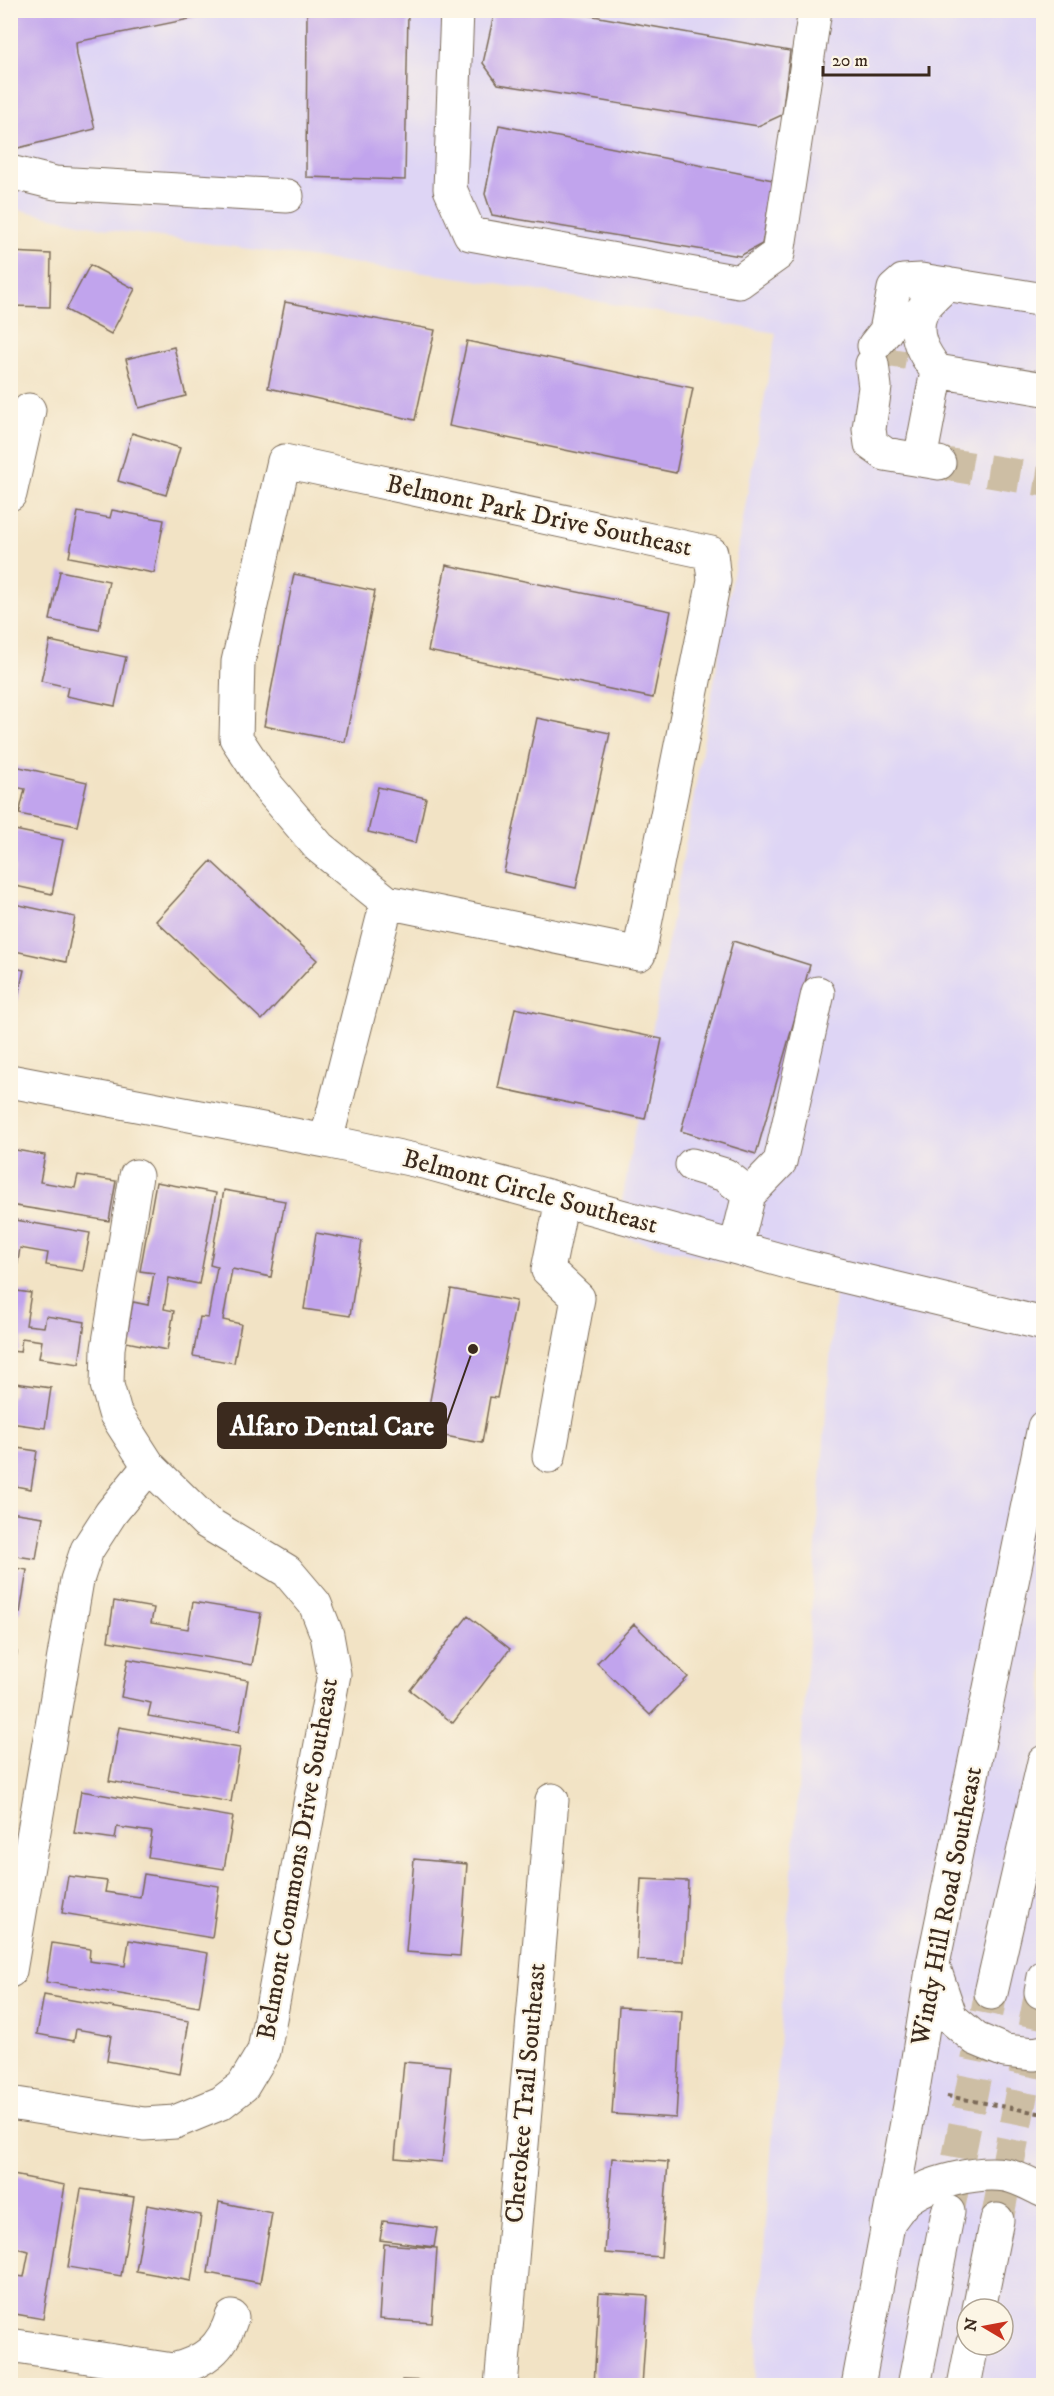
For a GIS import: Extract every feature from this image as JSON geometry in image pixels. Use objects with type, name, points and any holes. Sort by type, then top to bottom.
[{"type":"street","points":[[457,10],[450,189],[470,234],[739,282],[778,254],[815,10]]},
{"type":"street","points":[[10,172],[55,183],[287,196]]},
{"type":"street","points":[[947,284],[921,312],[917,334],[925,355],[937,371],[930,462],[885,454],[871,444],[868,429],[894,289],[903,281],[921,280],[947,284],[1044,300]]},
{"type":"street","points":[[937,371],[1044,389]]},
{"type":"street","points":[[10,494],[29,410]]},
{"type":"street","name":"Belmont Park Drive Southeast","points":[[284,461],[711,554],[714,580],[639,954],[387,902],[319,847],[268,787],[236,738],[238,662],[284,461]]},
{"type":"street","points":[[326,1141],[387,902]]},
{"type":"street","points":[[736,1247],[749,1194],[780,1162],[818,993]]},
{"type":"street","name":"Belmont Circle Southeast","points":[[10,1081],[326,1141],[428,1163],[802,1266],[1044,1324]]},
{"type":"street","points":[[692,1165],[725,1175],[749,1194]]},
{"type":"street","name":"Belmont Commons Drive Southeast","points":[[10,2103],[144,2124],[175,2122],[221,2103],[243,2086],[264,2051],[334,1674],[327,1635],[315,1604],[287,1570],[206,1522],[149,1466],[115,1413],[107,1385],[108,1348],[136,1176]]},
{"type":"street","points":[[549,1456],[578,1298],[548,1270],[562,1200]]},
{"type":"street","name":"Windy Hill Road Southeast","points":[[858,2385],[913,2090],[933,1964],[1044,1427]]},
{"type":"street","points":[[10,1971],[77,1580],[87,1550],[111,1513],[149,1466]]},
{"type":"street","points":[[991,1993],[1044,1762]]},
{"type":"street","name":"Cherokee Trail Southeast","points":[[501,2385],[552,1800]]},
{"type":"street","points":[[933,1964],[951,2018],[976,2039],[1005,2051],[1034,2054],[1044,2052]]},
{"type":"street","points":[[886,2225],[907,2199],[956,2178],[1005,2175],[1044,2191]]},
{"type":"street","points":[[914,2385],[948,2212]]},
{"type":"street","points":[[981,2297],[997,2220]]},
{"type":"street","points":[[10,2345],[173,2370],[191,2365],[219,2347],[232,2317]]},
{"type":"street","points":[[964,2385],[970,2357]]},
{"type":"path","points":[[913,2090],[1044,2114]]},
{"type":"shaded area","points":[[11,11],[1043,11],[1043,2385],[754,2385],[835,1292],[616,1235],[776,333],[469,279],[117,231],[11,208]]},
{"type":"building","points":[[10,10],[224,10],[224,12],[76,42],[95,129],[10,150]]},
{"type":"building","points":[[307,10],[408,10],[405,180],[306,177]]},
{"type":"building","points":[[495,10],[560,10],[790,51],[782,115],[758,126],[498,84],[483,63]]},
{"type":"building","points":[[499,125],[773,180],[762,244],[740,256],[492,215],[485,194]]},
{"type":"building","points":[[10,252],[51,254],[50,307],[10,306]]},
{"type":"building","points":[[90,265],[135,289],[111,334],[66,310]]},
{"type":"building","points":[[285,302],[435,330],[415,420],[268,388]]},
{"type":"building","points":[[467,341],[693,388],[676,473],[449,426]]},
{"type":"building","points":[[174,347],[186,396],[139,408],[126,359]]},
{"type":"building","points":[[132,433],[180,448],[166,495],[118,481]]},
{"type":"building","points":[[112,510],[164,520],[154,573],[69,557],[78,512],[110,518]]},
{"type":"building","points":[[446,565],[671,611],[653,698],[428,651]]},
{"type":"building","points":[[60,571],[109,581],[99,630],[50,620]]},
{"type":"building","points":[[294,574],[375,591],[345,742],[264,726]]},
{"type":"building","points":[[50,641],[126,657],[115,706],[66,696],[68,687],[41,681]]},
{"type":"building","points":[[537,718],[610,733],[576,888],[504,872]]},
{"type":"building","points":[[15,766],[87,782],[77,826],[19,814],[25,789],[10,786]]},
{"type":"building","points":[[378,787],[426,798],[416,843],[368,832]]},
{"type":"building","points":[[10,829],[63,840],[52,894],[11,885],[15,867],[10,866]]},
{"type":"building","points":[[211,861],[317,960],[262,1020],[156,921]]},
{"type":"building","points":[[10,903],[75,917],[66,962],[10,950]]},
{"type":"building","points":[[733,941],[810,965],[756,1154],[681,1131]]},
{"type":"building","points":[[10,967],[24,970],[13,1018],[10,1018]]},
{"type":"building","points":[[515,1008],[662,1039],[645,1119],[498,1088]]},
{"type":"building","points":[[10,1149],[45,1155],[40,1182],[75,1188],[78,1175],[116,1181],[109,1221],[10,1205]]},
{"type":"building","points":[[156,1182],[216,1193],[199,1284],[169,1278],[164,1309],[174,1311],[167,1350],[126,1342],[133,1302],[148,1305],[154,1273],[140,1271]]},
{"type":"building","points":[[224,1190],[285,1201],[271,1277],[232,1269],[223,1320],[241,1324],[234,1363],[193,1356],[200,1317],[208,1318],[217,1267],[210,1265]]},
{"type":"building","points":[[10,1219],[90,1233],[83,1271],[46,1265],[48,1253],[20,1248],[16,1274],[10,1273]]},
{"type":"building","points":[[316,1233],[362,1241],[350,1316],[304,1309]]},
{"type":"building","points":[[451,1289],[516,1301],[497,1398],[490,1397],[482,1443],[424,1432]]},
{"type":"building","points":[[10,1290],[31,1293],[26,1325],[44,1327],[46,1316],[85,1322],[79,1364],[39,1358],[42,1341],[22,1338],[20,1352],[10,1351]]},
{"type":"building","points":[[15,1383],[51,1388],[45,1428],[10,1423],[10,1396],[13,1396]]},
{"type":"building","points":[[10,1447],[37,1451],[31,1489],[10,1485]]},
{"type":"building","points":[[10,1512],[43,1517],[36,1559],[10,1555]]},
{"type":"building","points":[[10,1567],[27,1570],[20,1613],[10,1611]]},
{"type":"building","points":[[114,1601],[154,1608],[151,1623],[188,1629],[193,1602],[261,1613],[252,1665],[108,1641]]},
{"type":"building","points":[[468,1616],[510,1649],[453,1723],[410,1690]]},
{"type":"building","points":[[634,1624],[688,1677],[650,1715],[597,1663]]},
{"type":"building","points":[[10,1651],[17,1652],[12,1684],[10,1684]]},
{"type":"building","points":[[128,1659],[248,1680],[239,1732],[148,1716],[151,1703],[121,1697]]},
{"type":"building","points":[[119,1727],[240,1748],[231,1802],[109,1781]]},
{"type":"building","points":[[81,1791],[233,1817],[224,1869],[148,1857],[152,1832],[117,1827],[115,1839],[74,1833]]},
{"type":"building","points":[[414,1859],[467,1864],[460,1956],[406,1952]]},
{"type":"building","points":[[144,1874],[219,1886],[212,1938],[62,1913],[68,1876],[107,1881],[105,1892],[140,1897]]},
{"type":"building","points":[[641,1879],[688,1881],[684,1962],[637,1960]]},
{"type":"building","points":[[129,1940],[208,1953],[199,2007],[46,1982],[52,1943],[90,1949],[89,1961],[125,1966]]},
{"type":"building","points":[[44,1995],[189,2021],[180,2074],[107,2061],[111,2035],[76,2029],[74,2041],[37,2034]]},
{"type":"building","points":[[619,2007],[682,2011],[676,2118],[612,2114]]},
{"type":"building","points":[[404,2062],[451,2066],[442,2162],[395,2158]]},
{"type":"building","points":[[612,2158],[668,2162],[661,2257],[605,2253]]},
{"type":"building","points":[[13,2175],[65,2185],[43,2319],[10,2313],[10,2275],[24,2277],[29,2251],[10,2247],[10,2188]]},
{"type":"building","points":[[81,2189],[134,2197],[121,2276],[68,2267]]},
{"type":"building","points":[[219,2202],[272,2213],[260,2283],[208,2273]]},
{"type":"building","points":[[147,2205],[201,2215],[191,2281],[136,2271]]},
{"type":"building","points":[[383,2221],[437,2228],[434,2247],[380,2240]]},
{"type":"building","points":[[384,2244],[437,2248],[432,2323],[379,2319]]},
{"type":"building","points":[[599,2293],[648,2296],[642,2386],[594,2386]]},
{"type":"building","points":[[402,2380],[429,2381],[429,2386],[402,2386]]},
{"type":"tunnel","points":[[888,367],[891,348]]},
{"type":"tunnel","points":[[939,463],[1044,480]]},
{"type":"tunnel","points":[[997,2220],[1041,1992]]},
{"type":"tunnel","points":[[949,2206],[991,1993]]},
{"type":"place","name":"Alfaro Dental Care","points":[[473,1349]]}]
